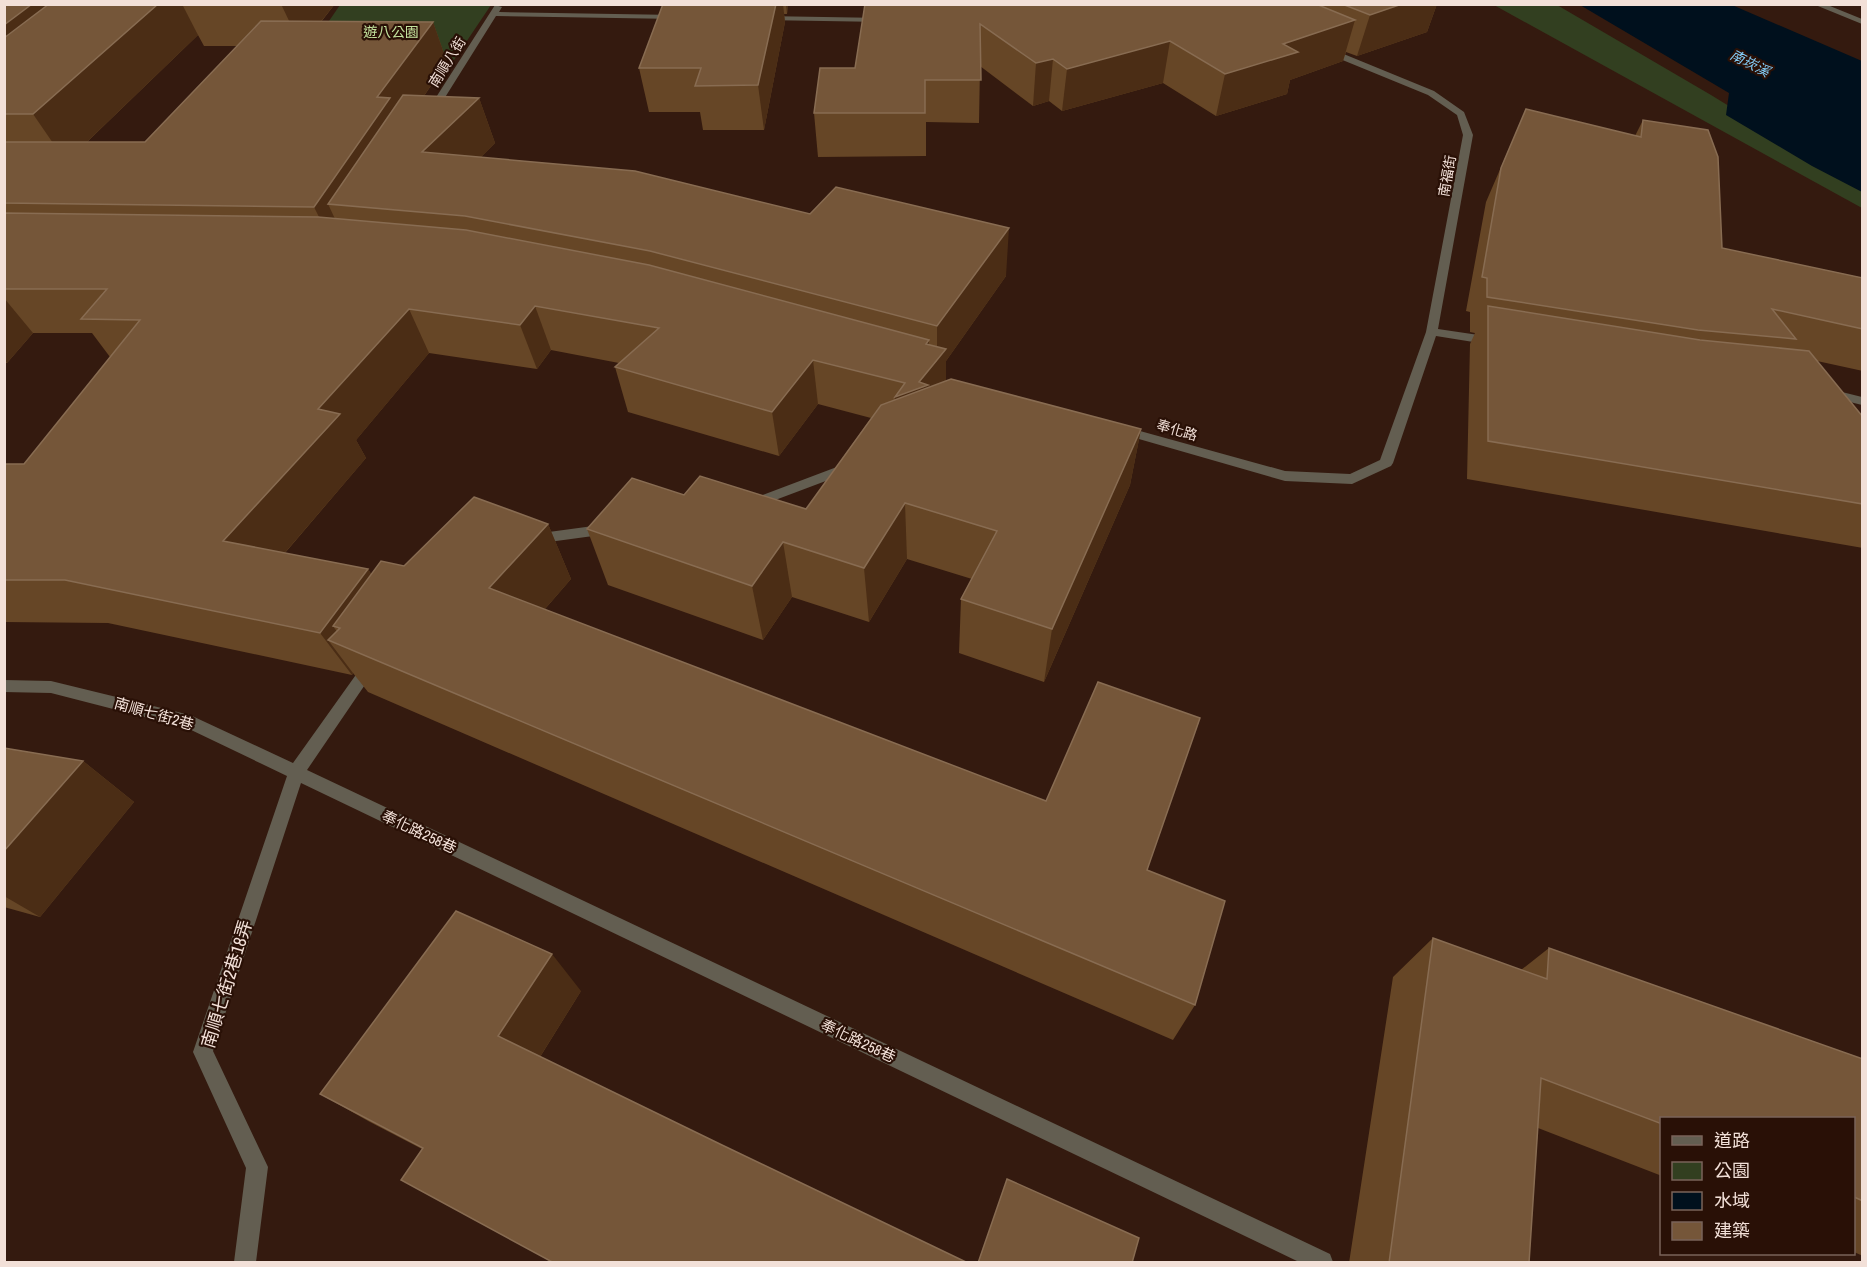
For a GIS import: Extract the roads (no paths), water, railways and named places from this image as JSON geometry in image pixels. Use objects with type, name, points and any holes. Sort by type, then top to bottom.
[{"type":"street","name":"南順八街","points":[[423,125],[500,4]]},
{"type":"street","points":[[1817,4],[1863,22]]},
{"type":"street","points":[[494,14],[682,17]]},
{"type":"street","points":[[753,18],[894,20]]},
{"type":"street","name":"南福街","points":[[1314,44],[1431,93],[1461,114],[1468,135],[1432,332],[1386,463],[1352,479]]},
{"type":"street","points":[[1432,332],[1501,343]]},
{"type":"street","points":[[1811,388],[1863,401]]},
{"type":"street","name":"奉化路","points":[[1113,428],[1285,476],[1352,479]]},
{"type":"street","points":[[737,510],[868,460]]},
{"type":"street","points":[[520,541],[623,528]]},
{"type":"street","points":[[296,773],[376,657]]},
{"type":"street","name":"南順七街2巷","points":[[4,686],[51,687],[190,722],[296,773]]},
{"type":"street","name":"南順七街2巷18弄","points":[[245,1263],[258,1167],[203,1052],[296,773]]},
{"type":"street","name":"奉化路258巷","points":[[296,773],[1322,1263]]},
{"type":"water","name":"南崁溪","points":[[1580,5],[1732,5],[1862,61],[1862,192],[1812,166],[1726,115],[1729,93]]},
{"type":"park label","name":"遊八公園","points":[[391,32]]}]
